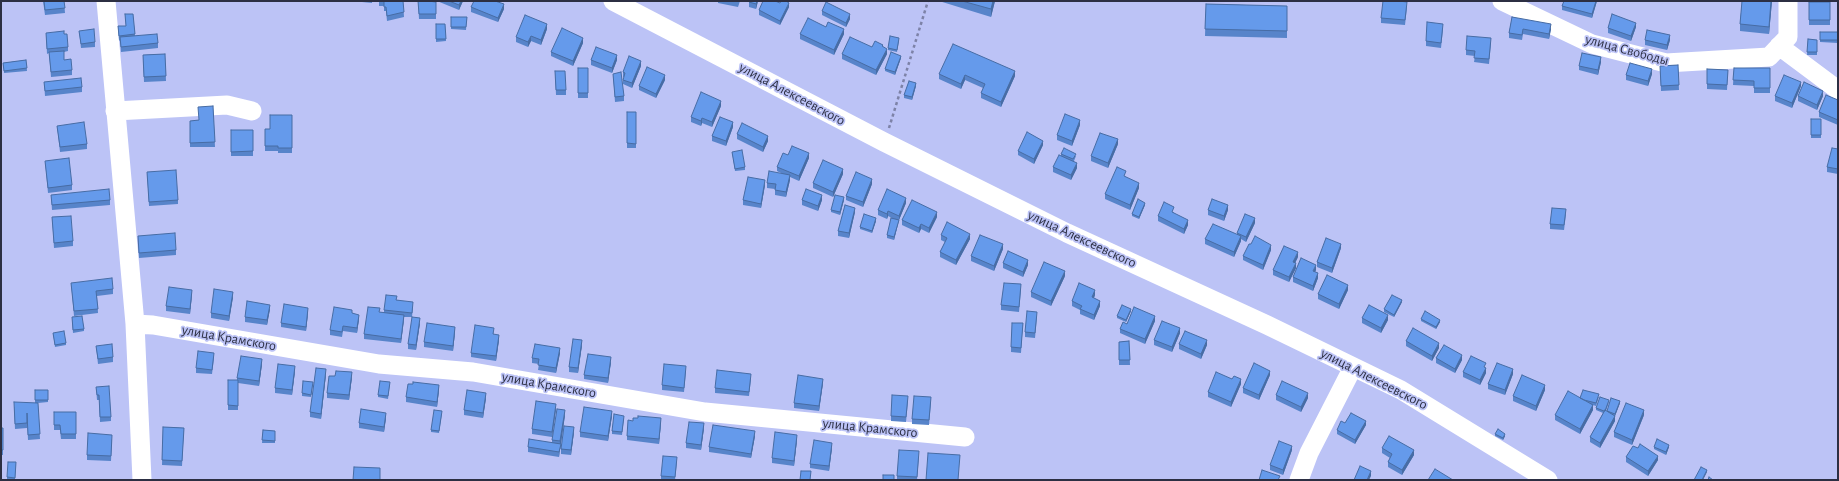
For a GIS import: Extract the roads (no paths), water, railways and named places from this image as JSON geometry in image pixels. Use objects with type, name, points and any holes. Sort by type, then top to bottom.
[{"type":"street","points":[[106,1],[135,324],[142,480]]},
{"type":"street","name":"улица Алексеевского","points":[[613,1],[884,142],[1067,233],[1267,325],[1401,390],[1548,480]]},
{"type":"street","name":"улица Свободы","points":[[1502,1],[1592,44],[1666,63],[1769,57],[1788,37],[1788,1]]},
{"type":"street","points":[[1779,46],[1838,89]]},
{"type":"street","points":[[115,112],[227,105],[252,111]]},
{"type":"street","name":"улица Крамского","points":[[135,324],[153,325],[379,364],[473,372],[705,412],[965,437]]},
{"type":"street","points":[[1299,480],[1309,453],[1353,367]]}]
